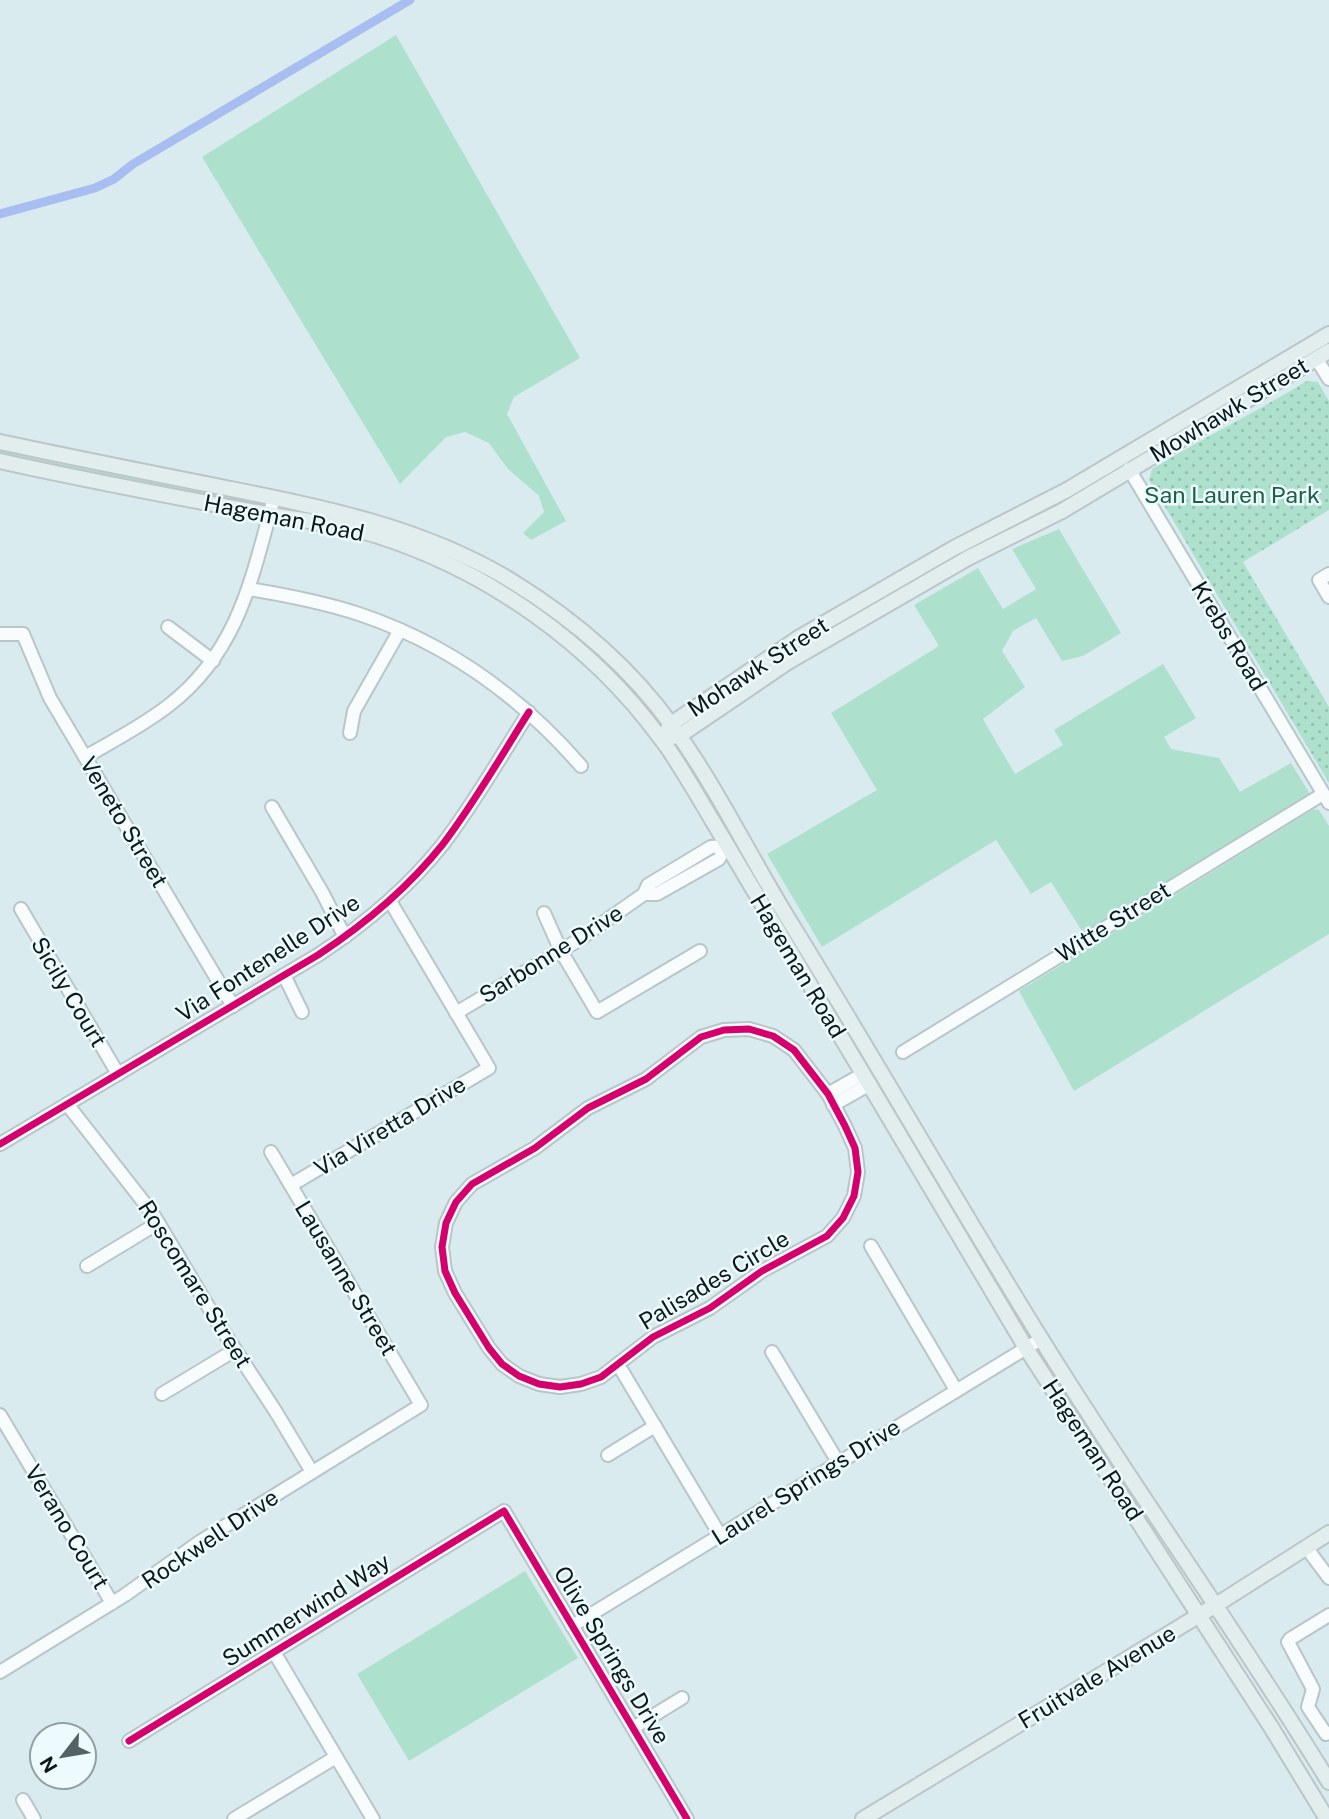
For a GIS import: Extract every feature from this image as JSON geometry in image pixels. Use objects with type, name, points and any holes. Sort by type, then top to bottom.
[{"type":"main road","name":"Mohawk Street","points":[[675,730],[800,636],[954,548],[1067,490],[1329,334]]},
{"type":"main road","points":[[1323,354],[1319,350],[1329,341]]},
{"type":"main road","name":"Mowhawk Street","points":[[1129,469],[1323,354]]},
{"type":"main road","points":[[1129,469],[1138,456],[1204,415],[1229,393]]},
{"type":"main road","name":"Hageman Road","points":[[0,442],[274,498],[391,526],[447,547],[509,580],[559,614],[628,674],[675,730],[708,780],[787,917],[1041,1339],[1329,1782]]},
{"type":"main road","name":"Hageman Road","points":[[0,461],[269,514],[320,521],[406,546],[467,574],[531,613],[583,654],[612,682],[661,739],[693,788],[1026,1348],[1271,1727],[1327,1819]]},
{"type":"main road","name":"Mohawk Street","points":[[661,739],[968,558],[1062,511],[1129,469]]},
{"type":"main road","points":[[726,846],[737,847],[767,896],[787,917]]},
{"type":"main road","points":[[866,1079],[879,1085],[910,1135],[924,1143]]},
{"type":"main road","points":[[1084,1436],[1094,1442],[1118,1481],[1147,1502]]},
{"type":"main road","name":"Fruitvale Avenue","points":[[863,1819],[1216,1605],[1306,1547],[1327,1539]]},
{"type":"main road","points":[[1271,1727],[1293,1748],[1329,1804]]},
{"type":"street","points":[[1323,354],[1329,379]]},
{"type":"street","name":"Krebs Road","points":[[1129,469],[1326,798]]},
{"type":"street","points":[[85,757],[168,706],[200,677],[213,661],[234,627],[249,589],[274,498]]},
{"type":"street","points":[[1324,577],[1329,597]]},
{"type":"street","points":[[249,589],[336,607],[400,630],[475,670],[529,712],[581,766]]},
{"type":"street","points":[[168,627],[213,661]]},
{"type":"street","points":[[350,733],[354,711],[400,630]]},
{"type":"street","name":"Veneto Street","points":[[0,634],[23,634],[39,677],[233,1006]]},
{"type":"street","name":"Via Fontenelle Drive","points":[[1,1141],[284,975],[345,937],[390,901],[442,845],[462,818],[529,712]]},
{"type":"street","name":"Witte Street","points":[[903,1052],[1326,798]]},
{"type":"street","points":[[272,807],[345,937]]},
{"type":"street","name":"Sarbonne Drive","points":[[456,1013],[561,951],[644,894],[657,894],[719,859],[726,846]]},
{"type":"street","points":[[390,901],[456,1013]]},
{"type":"street","name":"Sicily Court","points":[[21,909],[118,1074]]},
{"type":"street","points":[[544,913],[561,951],[597,1012],[700,951]]},
{"type":"street","points":[[284,975],[302,1012]]},
{"type":"street","name":"Via Viretta Drive","points":[[291,1185],[489,1068],[456,1013]]},
{"type":"street","name":"Palisades Circle","points":[[749,1029],[773,1036],[794,1050],[831,1100],[855,1148],[858,1172],[854,1196],[843,1218],[827,1236],[762,1271],[718,1303],[653,1337],[601,1377],[560,1387],[539,1384],[519,1376],[502,1364],[489,1348],[454,1293],[445,1271],[442,1247],[446,1223],[456,1202],[472,1184],[535,1147],[588,1108],[646,1079],[701,1037],[724,1030],[749,1029]]},
{"type":"street","points":[[831,1100],[866,1079]]},
{"type":"street","name":"Roscomare Street","points":[[67,1104],[78,1121],[142,1197],[312,1472]]},
{"type":"street","name":"Lausanne Street","points":[[271,1152],[421,1405]]},
{"type":"street","points":[[86,1266],[158,1223]]},
{"type":"street","points":[[871,1246],[956,1390]]},
{"type":"street","name":"Laurel Springs Drive","points":[[572,1626],[1041,1339]]},
{"type":"street","points":[[162,1394],[235,1350]]},
{"type":"street","points":[[772,1352],[838,1462]]},
{"type":"street","points":[[622,1371],[720,1535]]},
{"type":"street","name":"Rockwell Drive","points":[[0,1672],[149,1580],[201,1541],[421,1405]]},
{"type":"street","name":"Verano Court","points":[[0,1415],[112,1603]]},
{"type":"street","points":[[608,1455],[655,1426]]},
{"type":"street","name":"Olive Springs Drive","points":[[504,1511],[687,1819]]},
{"type":"street","name":"Summerwind Way","points":[[129,1741],[504,1511]]},
{"type":"street","points":[[1306,1547],[1329,1578]]},
{"type":"street","points":[[1329,1615],[1288,1642],[1312,1689],[1308,1707],[1322,1731],[1329,1733]]},
{"type":"street","points":[[274,1652],[373,1819]]},
{"type":"street","points":[[633,1728],[682,1698]]},
{"type":"street","points":[[234,1819],[336,1757]]},
{"type":"street","points":[[23,1800],[34,1819]]},
{"type":"green space","points":[[396,35],[580,358],[514,397],[507,414],[566,521],[531,540],[523,533],[544,512],[539,496],[508,469],[489,443],[465,432],[446,437],[400,484],[202,157]]},
{"type":"green space","name":"San Lauren Park","points":[[1307,381],[1318,382],[1329,401],[1329,510],[1243,562],[1329,707],[1329,783],[1149,480],[1152,469]]},
{"type":"green space","points":[[0,450],[233,494],[246,499],[246,502],[0,456]]},
{"type":"green space","points":[[1059,529],[1121,633],[1083,656],[1062,661],[1036,618],[1013,631],[1002,651],[1025,687],[983,719],[1015,774],[1063,745],[1054,730],[1163,664],[1196,718],[1164,737],[1171,749],[1219,758],[1240,792],[1291,763],[1310,794],[1085,936],[1051,882],[1031,894],[996,840],[822,947],[767,854],[877,790],[831,713],[939,646],[914,605],[978,568],[1003,609],[1036,589],[1012,549]]},
{"type":"green space","points":[[1314,809],[1319,810],[1329,826],[1329,934],[1074,1091],[1019,991]]},
{"type":"green space","points":[[525,1571],[578,1658],[409,1761],[357,1674]]},
{"type":"waterway","points":[[0,214],[95,188],[114,179],[133,164],[410,0]]},
{"type":"cycle path","points":[[0,1144],[318,955],[369,918],[415,876],[443,844],[529,712]]},
{"type":"cycle path","points":[[749,1029],[773,1036],[794,1050],[828,1094],[845,1126],[855,1148],[858,1172],[854,1196],[843,1218],[827,1236],[762,1271],[710,1308],[653,1337],[601,1377],[560,1387],[539,1384],[519,1376],[502,1364],[489,1348],[455,1293],[445,1271],[442,1247],[446,1223],[456,1202],[472,1184],[535,1148],[588,1108],[646,1079],[701,1037],[724,1030],[749,1029]]},
{"type":"cycle path","points":[[129,1741],[504,1511],[687,1819]]}]
